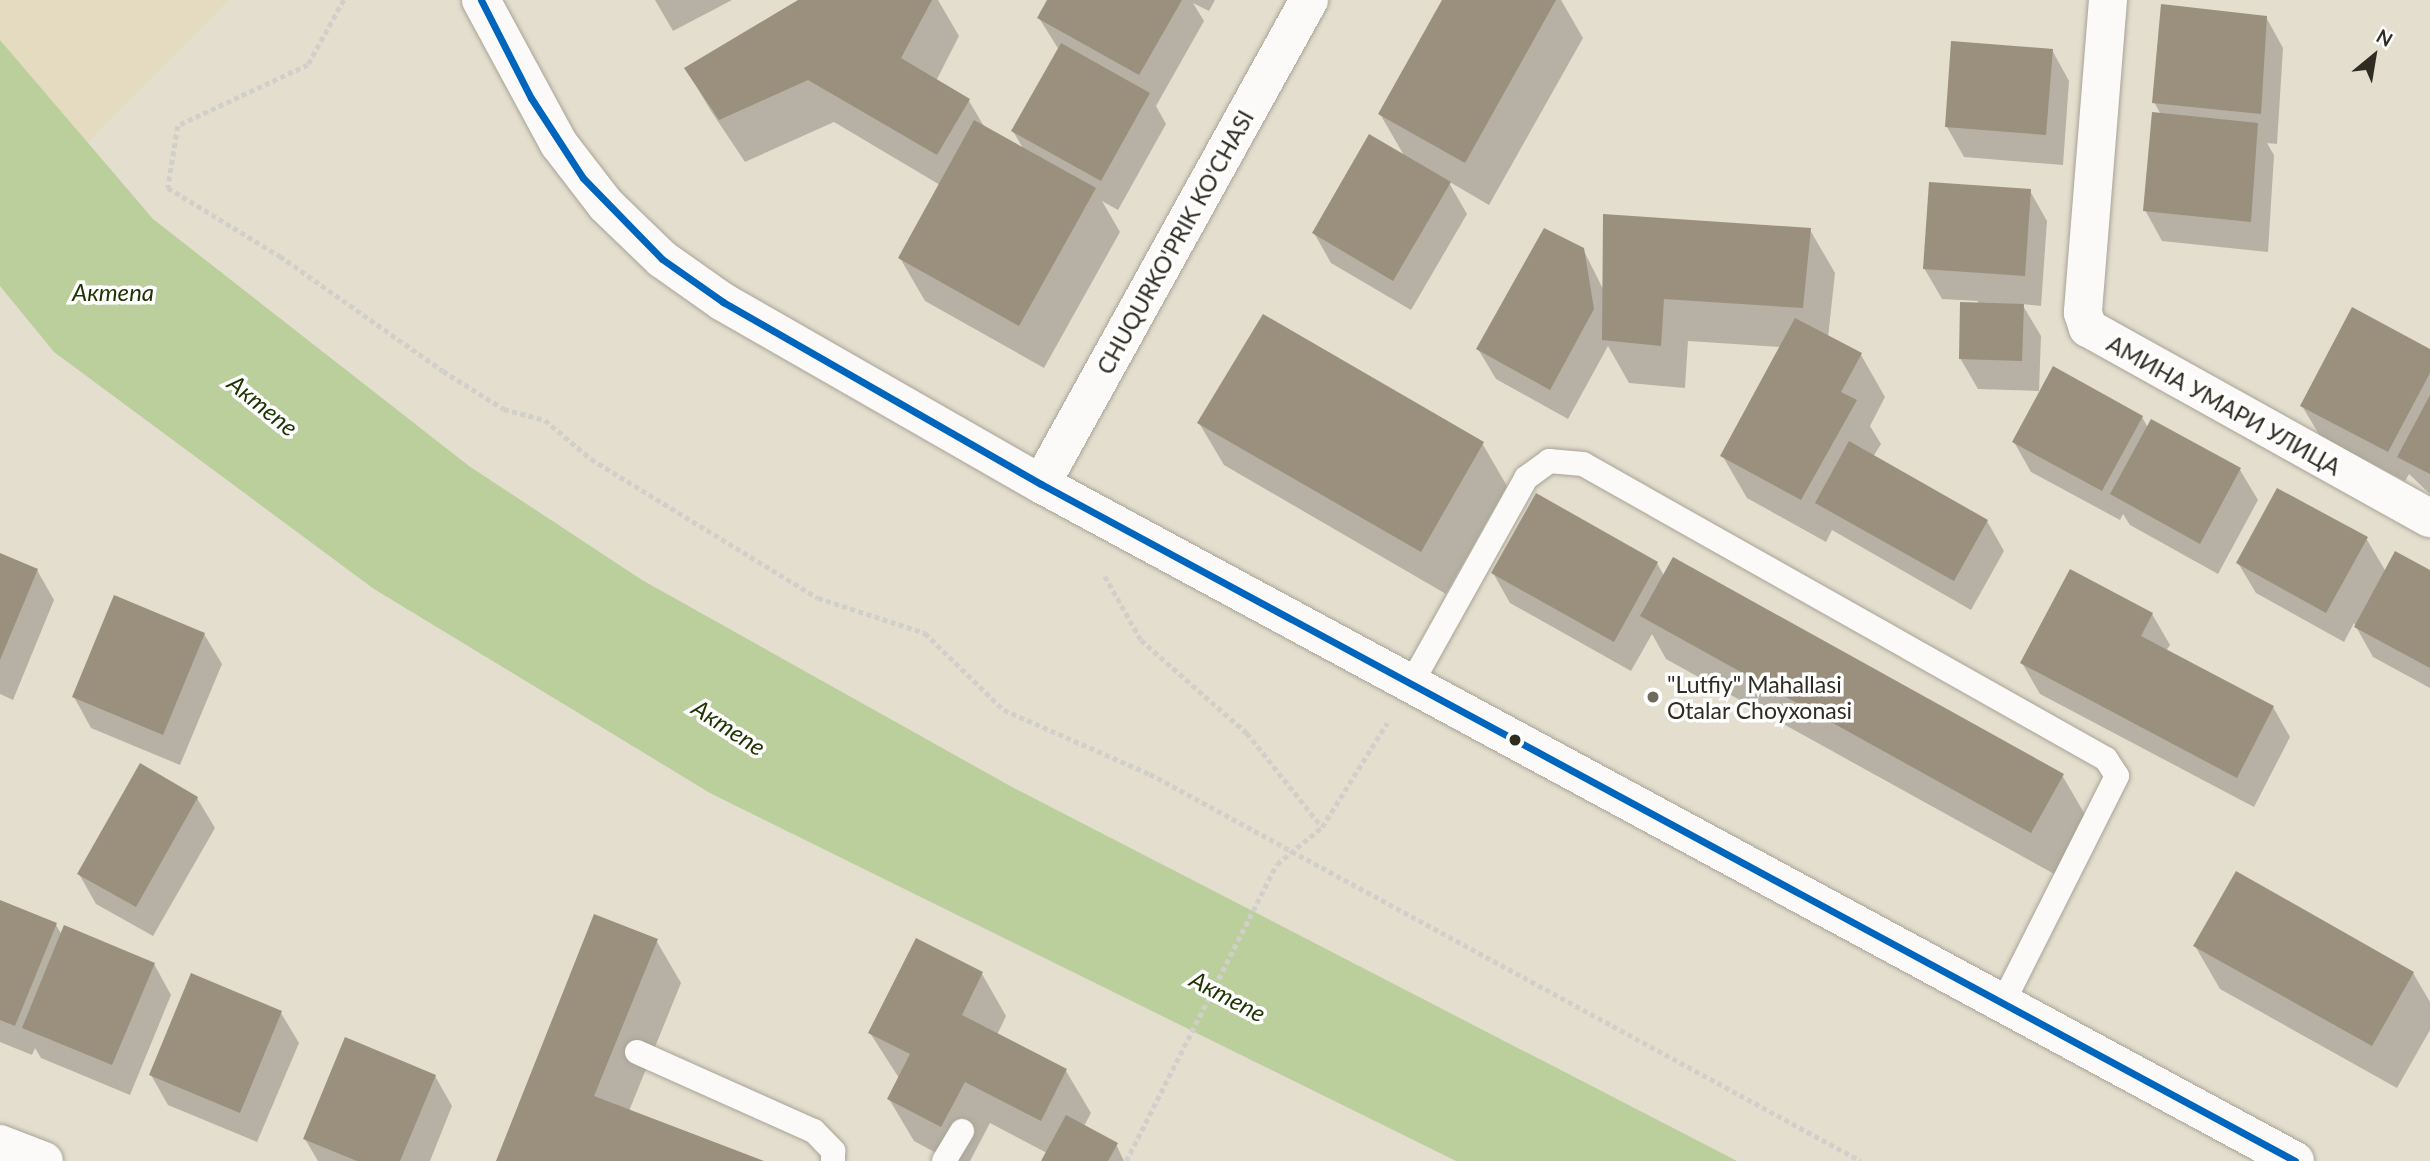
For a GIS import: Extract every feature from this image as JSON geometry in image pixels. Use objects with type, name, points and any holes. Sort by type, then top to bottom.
[{"type":"street","points":[[481,0],[559,144],[607,205],[662,258],[723,302],[1041,484],[2295,1161]]},
{"type":"street","name":"CHUQURKO'PRIK KO'CHASI","points":[[1041,484],[1309,0]]},
{"type":"street","name":"АМИНА УМАРИ УЛИЦА","points":[[2108,0],[2083,313],[2088,328],[2430,518]]},
{"type":"street","points":[[0,1144],[44,1161]]},
{"type":"lane","points":[[1411,684],[1526,478],[1549,461],[1583,464],[2106,759],[2117,776],[2003,1003]]},
{"type":"lane","points":[[637,1052],[814,1131],[833,1152],[833,1161]]},
{"type":"lane","points":[[944,1161],[962,1130]]},
{"type":"path","points":[[345,0],[308,65],[178,126],[168,188],[280,256],[453,377],[504,409],[545,420],[591,459],[818,598],[925,633],[1004,710],[1150,774],[1297,851],[1861,1161]]},
{"type":"path","points":[[1095,513],[1079,545],[1114,587],[1141,640],[1247,733],[1322,827]]},
{"type":"path","points":[[1126,1161],[1277,864],[1297,851],[1322,827],[1411,684]]},
{"type":"shaded area","points":[[0,0],[229,0],[0,230]]},
{"type":"water","name":"Актепа","points":[[0,40],[153,219],[469,466],[642,580],[1012,787],[1737,1161],[1456,1161],[710,793],[374,589],[54,352],[0,286]]},
{"type":"building","points":[[798,0],[932,0],[901,58],[970,99],[937,155],[808,80],[719,120],[684,68]]},
{"type":"building","points":[[1047,0],[1182,0],[1139,75],[1037,18]]},
{"type":"building","points":[[1442,0],[1556,0],[1465,163],[1378,114]]},
{"type":"building","points":[[2161,4],[2267,16],[2261,114],[2152,103]]},
{"type":"building","points":[[1951,41],[2053,49],[2046,135],[1945,127]]},
{"type":"building","points":[[1061,43],[1150,93],[1101,181],[1011,131]]},
{"type":"building","points":[[2152,112],[2258,123],[2251,222],[2143,211]]},
{"type":"building","points":[[974,120],[1096,188],[1019,326],[898,258]]},
{"type":"building","points":[[1369,134],[1451,182],[1393,281],[1312,233]]},
{"type":"building","points":[[1929,182],[2031,189],[2025,276],[1923,269]]},
{"type":"building","points":[[1603,214],[1811,228],[1803,308],[1664,299],[1661,346],[1602,340]]},
{"type":"building","points":[[1544,228],[1584,248],[1594,309],[1550,390],[1476,349]]},
{"type":"building","points":[[1960,302],[2024,304],[2022,361],[1959,359]]},
{"type":"building","points":[[2352,307],[2430,349],[2430,373],[2388,452],[2300,406]]},
{"type":"building","points":[[1263,314],[1484,442],[1421,552],[1197,423]]},
{"type":"building","points":[[1795,318],[1862,353],[1841,392],[1857,400],[1801,500],[1720,456]]},
{"type":"building","points":[[2053,366],[2143,416],[2102,491],[2012,442]]},
{"type":"building","points":[[2430,395],[2430,474],[2397,457]]},
{"type":"building","points":[[2151,419],[2241,468],[2200,544],[2110,494]]},
{"type":"building","points":[[1849,441],[1988,520],[1954,581],[1815,503]]},
{"type":"building","points":[[2277,488],[2368,537],[2326,613],[2236,563]]},
{"type":"building","points":[[1536,493],[1658,562],[1614,642],[1491,573]]},
{"type":"building","points":[[2395,551],[2430,570],[2430,668],[2354,627]]},
{"type":"building","points":[[0,553],[38,569],[0,660]]},
{"type":"building","points":[[1673,557],[2064,774],[2031,833],[1640,616]]},
{"type":"building","points":[[2070,569],[2153,613],[2141,636],[2274,706],[2237,778],[2020,663]]},
{"type":"building","points":[[114,595],[205,633],[163,735],[72,697]]},
{"type":"building","points":[[140,763],[198,797],[136,907],[77,874]]},
{"type":"building","points":[[2236,871],[2414,972],[2372,1046],[2193,946]]},
{"type":"building","points":[[0,900],[57,923],[15,1026],[0,1020]]},
{"type":"building","points":[[594,914],[658,939],[594,1096],[764,1161],[496,1161]]},
{"type":"building","points":[[64,925],[155,963],[112,1065],[22,1028]]},
{"type":"building","points":[[916,938],[983,972],[962,1015],[1067,1069],[1041,1121],[965,1082],[941,1127],[887,1099],[910,1054],[868,1033]]},
{"type":"building","points":[[191,973],[282,1011],[240,1113],[149,1075]]},
{"type":"building","points":[[345,1037],[436,1075],[400,1161],[357,1161],[303,1139]]},
{"type":"building","points":[[1066,1115],[1118,1143],[1108,1161],[1041,1161]]},
{"type":"transit line","points":[[481,0],[531,98],[583,178],[662,259],[723,302],[1041,484],[2295,1161]]},
{"type":"place","name":"\"Lutfiy\" Mahallasi Otalar Choyxonasi","points":[[1653,697]]},
{"type":"water label","name":"Актепе","points":[[263,405]]},
{"type":"water label","name":"Актепе","points":[[729,727]]},
{"type":"water label","name":"Актепе","points":[[1228,996]]}]
